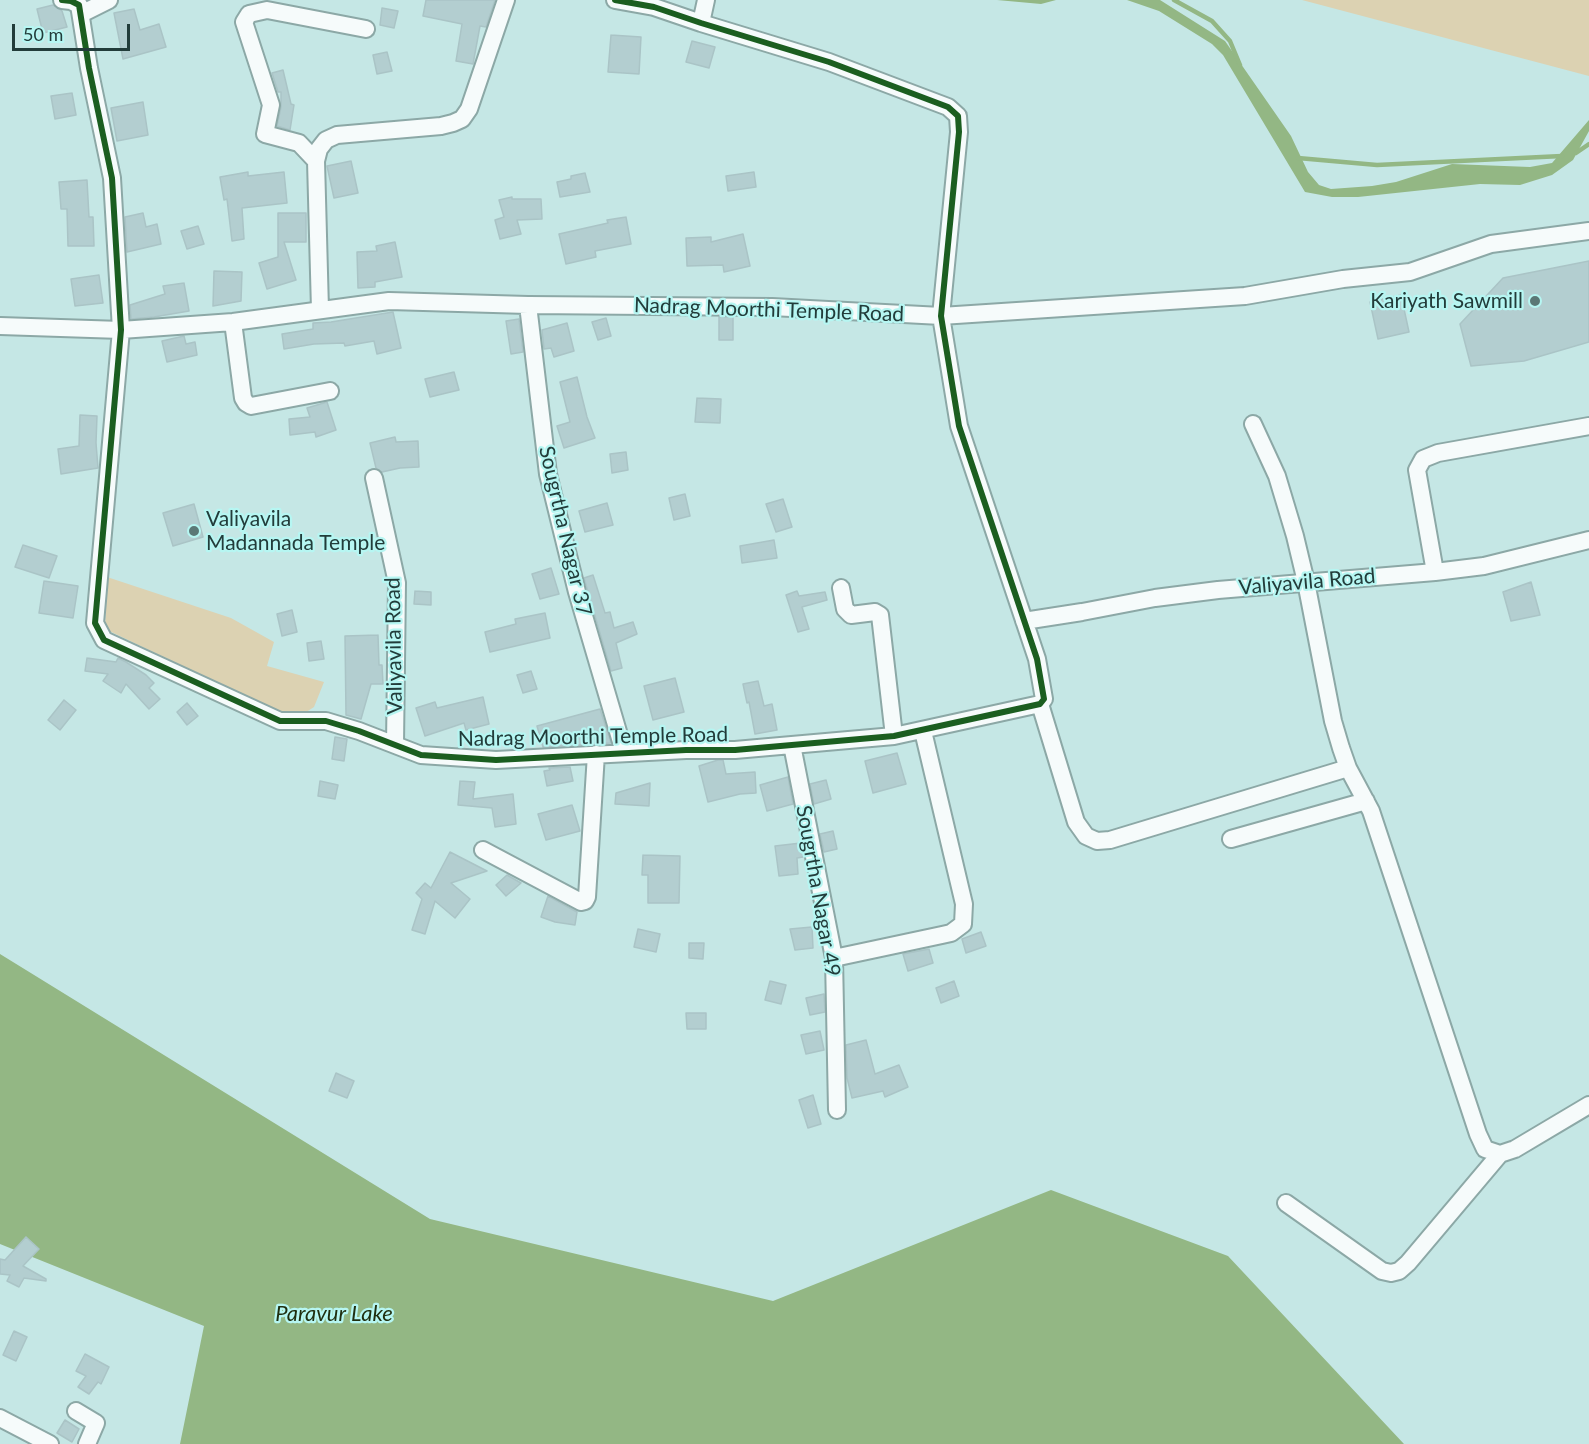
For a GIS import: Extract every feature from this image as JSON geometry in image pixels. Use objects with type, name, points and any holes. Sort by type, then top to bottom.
[{"type":"street","points":[[0,326],[121,330],[112,178],[79,5],[71,0],[62,0]]},
{"type":"street","points":[[81,14],[109,0]]},
{"type":"street","points":[[320,310],[316,161],[319,149],[326,140],[337,135],[441,126],[462,119],[469,109],[506,0]]},
{"type":"street","points":[[615,0],[654,6],[700,23],[829,62],[948,107],[958,116],[959,132],[941,316],[959,426],[1037,659],[1044,699],[1040,705],[1077,822],[1086,836],[1097,841],[1110,840],[1348,768]]},
{"type":"street","points":[[700,23],[706,0]]},
{"type":"street","points":[[316,161],[299,142],[265,134],[271,105],[243,22],[249,14],[267,10],[366,30]]},
{"type":"street","name":"Nadrag Moorthi Temple Road","points":[[1040,705],[894,736],[735,750],[624,752],[496,760],[421,754],[326,721],[280,721],[104,640],[95,623],[121,330],[233,322],[389,301],[528,305],[772,307],[941,316],[1245,296],[1343,279],[1410,272],[1491,244],[1589,231]]},
{"type":"street","name":"Sougrtha Nagar 37","points":[[528,305],[548,474],[577,592],[624,752]]},
{"type":"street","points":[[233,322],[243,398],[246,403],[251,406],[330,392]]},
{"type":"street","points":[[1253,424],[1277,476],[1295,536],[1333,721],[1348,768],[1371,811],[1478,1134],[1485,1149],[1500,1154]]},
{"type":"street","points":[[1435,573],[1417,470],[1423,459],[1438,453],[1589,426]]},
{"type":"street","name":"Valiyavila Road","points":[[374,478],[397,584],[394,744]]},
{"type":"street","name":"Valiyavila Road","points":[[1024,621],[1155,597],[1306,582],[1435,573],[1484,566],[1589,540]]},
{"type":"street","points":[[841,588],[845,609],[851,615],[875,612],[880,615],[894,736]]},
{"type":"street","points":[[834,958],[951,933],[963,924],[964,904],[923,731]]},
{"type":"street","name":"Sougrtha Nagar 49","points":[[792,745],[834,958],[837,1110]]},
{"type":"street","points":[[483,850],[581,902],[585,901],[596,754]]},
{"type":"street","points":[[1231,838],[1366,801]]},
{"type":"street","points":[[1286,1203],[1382,1271],[1391,1273],[1399,1271],[1500,1154],[1515,1149],[1589,1105]]},
{"type":"street","points":[[76,1411],[96,1423],[87,1444]]},
{"type":"street","points":[[0,1418],[50,1444]]},
{"type":"shaded area","points":[[1302,0],[1589,0],[1589,76]]},
{"type":"shaded area","points":[[107,577],[231,618],[274,642],[267,666],[324,682],[314,707],[300,716],[285,715],[105,629]]},
{"type":"water","points":[[997,0],[1056,0],[1041,4]]},
{"type":"water","points":[[1127,0],[1160,0],[1225,41],[1291,136],[1308,172],[1319,185],[1331,189],[1396,182],[1452,164],[1530,167],[1552,163],[1589,120],[1589,131],[1573,160],[1552,175],[1520,185],[1480,184],[1358,197],[1332,197],[1305,192],[1223,55],[1212,44],[1159,11]]},
{"type":"water","name":"Paravur Lake","points":[[0,954],[430,1219],[773,1301],[1051,1190],[1228,1256],[1404,1444],[180,1444],[204,1326],[0,1244]]},
{"type":"building","points":[[426,0],[495,0],[486,27],[480,26],[473,64],[456,61],[462,24],[423,16]]},
{"type":"building","points":[[53,5],[62,11],[67,27],[43,33],[37,9]]},
{"type":"building","points":[[382,8],[398,11],[394,28],[380,25]]},
{"type":"building","points":[[134,9],[140,30],[159,24],[166,47],[123,59],[114,13]]},
{"type":"building","points":[[611,35],[641,37],[639,74],[608,72]]},
{"type":"building","points":[[692,41],[715,47],[709,68],[686,62]]},
{"type":"building","points":[[387,52],[392,71],[377,74],[373,55]]},
{"type":"building","points":[[283,70],[291,104],[294,105],[290,130],[277,126],[281,92],[278,92],[272,73]]},
{"type":"building","points":[[72,93],[76,115],[55,119],[51,96]]},
{"type":"building","points":[[143,102],[148,135],[117,141],[111,108]]},
{"type":"building","points":[[351,161],[358,193],[334,198],[327,166]]},
{"type":"building","points":[[248,172],[248,176],[284,172],[287,203],[242,208],[244,239],[232,241],[227,199],[224,200],[220,177]]},
{"type":"building","points":[[754,172],[756,187],[728,191],[726,176]]},
{"type":"building","points":[[585,173],[590,192],[560,197],[557,182]]},
{"type":"building","points":[[87,180],[89,217],[93,217],[94,246],[68,246],[67,209],[61,209],[59,182]]},
{"type":"building","points":[[512,197],[512,199],[541,199],[542,219],[517,220],[521,234],[500,239],[495,220],[504,217],[499,200]]},
{"type":"building","points":[[143,213],[146,227],[157,224],[161,244],[127,252],[125,217]]},
{"type":"building","points":[[278,213],[306,213],[306,242],[284,242],[296,280],[267,289],[259,263],[278,257]]},
{"type":"building","points":[[626,217],[631,244],[595,251],[596,257],[566,264],[559,234]]},
{"type":"building","points":[[198,226],[204,244],[187,249],[181,231]]},
{"type":"building","points":[[743,234],[750,266],[724,272],[723,265],[687,266],[686,238],[711,237],[711,242]]},
{"type":"building","points":[[395,242],[402,277],[375,282],[375,287],[358,288],[357,252],[377,251],[376,246]]},
{"type":"building","name":"Kariyath Sawmill","points":[[1589,261],[1589,342],[1524,361],[1471,366],[1460,324],[1503,278]]},
{"type":"building","points":[[214,271],[242,272],[241,301],[213,306]]},
{"type":"building","points":[[99,275],[103,303],[75,306],[71,279]]},
{"type":"building","points":[[184,283],[189,311],[131,319],[130,305],[165,294],[163,286]]},
{"type":"building","points":[[1401,295],[1409,332],[1378,339],[1370,302]]},
{"type":"building","points":[[393,312],[401,348],[377,354],[374,341],[345,346],[344,343],[314,344],[284,349],[282,334],[313,329],[313,323]]},
{"type":"building","points":[[719,317],[733,317],[733,340],[719,340]]},
{"type":"building","points":[[606,318],[611,336],[598,340],[592,322]]},
{"type":"building","points":[[519,319],[523,352],[511,354],[506,321]]},
{"type":"building","points":[[567,323],[574,351],[554,357],[551,348],[544,349],[542,330]]},
{"type":"building","points":[[184,336],[186,344],[195,342],[197,355],[167,362],[162,341]]},
{"type":"building","points":[[454,372],[459,390],[430,397],[425,379]]},
{"type":"building","points":[[577,377],[595,438],[564,448],[557,426],[570,422],[560,382]]},
{"type":"building","points":[[697,398],[721,399],[720,423],[695,422]]},
{"type":"building","points":[[327,402],[336,430],[316,437],[315,432],[290,435],[289,419],[310,417],[307,408]]},
{"type":"building","points":[[80,415],[97,416],[98,468],[61,474],[58,449],[79,446]]},
{"type":"building","points":[[395,437],[396,442],[418,441],[419,467],[382,472],[376,468],[370,443]]},
{"type":"building","points":[[626,452],[628,470],[612,473],[610,454]]},
{"type":"building","points":[[685,494],[690,516],[674,520],[669,498]]},
{"type":"building","points":[[783,499],[792,527],[776,532],[766,504]]},
{"type":"building","points":[[607,503],[613,525],[585,532],[579,511]]},
{"type":"building","points":[[194,504],[203,537],[173,546],[163,513]]},
{"type":"building","points":[[774,540],[777,558],[742,563],[740,546]]},
{"type":"building","points":[[23,545],[57,556],[49,578],[15,567]]},
{"type":"building","points":[[551,568],[559,594],[540,599],[532,574]]},
{"type":"building","points":[[593,575],[605,613],[610,612],[614,628],[633,622],[637,634],[616,643],[622,668],[611,671],[584,578]]},
{"type":"building","points":[[44,581],[78,586],[73,618],[39,613]]},
{"type":"building","points":[[1531,582],[1540,615],[1511,621],[1503,592]]},
{"type":"building","points":[[415,591],[431,592],[431,605],[414,604]]},
{"type":"building","points":[[797,591],[799,596],[825,592],[827,600],[802,607],[809,629],[798,632],[786,595]]},
{"type":"building","points":[[292,610],[297,632],[282,636],[277,614]]},
{"type":"building","points":[[545,613],[550,638],[490,652],[485,632],[516,624],[515,619]]},
{"type":"building","points":[[378,635],[379,665],[382,665],[383,684],[371,684],[361,719],[346,715],[345,636]]},
{"type":"building","points":[[321,641],[324,659],[309,661],[307,643]]},
{"type":"building","points":[[87,658],[116,662],[118,658],[126,662],[154,683],[149,688],[160,699],[149,709],[126,684],[121,693],[103,681],[108,674],[85,671]]},
{"type":"building","points":[[531,671],[537,689],[523,693],[517,675]]},
{"type":"building","points":[[675,678],[684,712],[653,720],[644,686]]},
{"type":"building","points":[[758,681],[764,706],[772,704],[777,730],[755,734],[743,684]]},
{"type":"building","points":[[483,697],[489,724],[466,730],[464,723],[425,736],[416,708],[435,702],[437,708]]},
{"type":"building","points":[[64,700],[76,710],[60,730],[48,720]]},
{"type":"building","points":[[187,703],[198,716],[187,725],[177,712]]},
{"type":"building","points":[[600,709],[611,743],[543,747],[537,726]]},
{"type":"building","points":[[335,737],[347,739],[344,761],[332,759]]},
{"type":"building","points":[[897,753],[906,784],[873,793],[865,761]]},
{"type":"building","points":[[723,760],[726,774],[755,772],[756,793],[740,794],[708,802],[699,766]]},
{"type":"building","points":[[570,767],[573,781],[547,786],[544,771],[550,770],[549,768]]},
{"type":"building","points":[[788,777],[793,804],[767,811],[760,785]]},
{"type":"building","points":[[826,780],[831,799],[814,804],[810,784]]},
{"type":"building","points":[[320,781],[338,785],[335,799],[318,796]]},
{"type":"building","points":[[460,781],[475,782],[473,799],[513,794],[516,824],[495,827],[492,808],[458,805]]},
{"type":"building","points":[[650,783],[649,806],[615,804],[616,793]]},
{"type":"building","points":[[572,805],[580,831],[546,840],[538,814]]},
{"type":"building","points":[[833,831],[837,849],[824,852],[820,834]]},
{"type":"building","points":[[801,843],[803,857],[797,858],[798,874],[779,876],[775,846]]},
{"type":"building","points":[[450,852],[487,871],[451,883],[470,899],[455,918],[435,901],[425,934],[412,930],[422,899],[416,893],[425,883],[431,888]]},
{"type":"building","points":[[643,855],[680,856],[679,903],[648,903],[648,875],[642,875]]},
{"type":"building","points":[[507,875],[521,883],[506,896],[496,885]]},
{"type":"building","points":[[548,896],[577,912],[575,925],[541,917]]},
{"type":"building","points":[[812,927],[813,948],[795,950],[790,929]]},
{"type":"building","points":[[638,929],[660,934],[656,952],[634,947]]},
{"type":"building","points":[[981,932],[986,946],[966,953],[962,939]]},
{"type":"building","points":[[689,943],[704,943],[703,959],[689,958]]},
{"type":"building","points":[[929,949],[933,963],[908,971],[903,954]]},
{"type":"building","points":[[770,981],[786,985],[781,1004],[765,1000]]},
{"type":"building","points":[[954,981],[959,996],[941,1003],[936,988]]},
{"type":"building","points":[[824,994],[825,1012],[810,1015],[806,998]]},
{"type":"building","points":[[686,1013],[706,1013],[706,1029],[687,1029]]},
{"type":"building","points":[[820,1031],[824,1050],[806,1054],[801,1035]]},
{"type":"building","points":[[866,1040],[875,1074],[899,1065],[908,1087],[885,1097],[883,1091],[852,1098],[847,1078],[846,1045]]},
{"type":"building","points":[[336,1073],[354,1081],[347,1098],[329,1091]]},
{"type":"building","points":[[813,1095],[821,1124],[808,1128],[799,1100]]},
{"type":"building","points":[[26,1237],[39,1249],[23,1266],[46,1281],[24,1278],[19,1287],[7,1281],[10,1275],[0,1274],[0,1259],[5,1260]]},
{"type":"building","points":[[14,1331],[27,1337],[16,1361],[3,1355]]},
{"type":"building","points":[[85,1354],[109,1367],[101,1384],[98,1382],[89,1394],[78,1387],[86,1376],[76,1371]]},
{"type":"building","points":[[65,1420],[79,1429],[72,1442],[57,1433]]},
{"type":"waterway","points":[[1174,0],[1212,21],[1230,41],[1240,65]]},
{"type":"waterway","points":[[1576,153],[1589,144]]},
{"type":"waterway","points":[[1298,158],[1377,165],[1562,156]]},
{"type":"cycle path","points":[[62,0],[79,5],[89,68],[112,178],[121,330],[95,623],[104,640],[280,721],[326,721],[421,755],[496,760],[686,750],[735,750],[894,736],[1040,704],[1044,699],[1037,659],[959,426],[941,316],[959,132],[958,116],[948,107],[829,62],[654,7],[615,0]]},
{"type":"place","name":"Kariyath Sawmill","points":[[1535,301]]},
{"type":"place","name":"Valiyavila Madannada Temple","points":[[194,531]]}]
